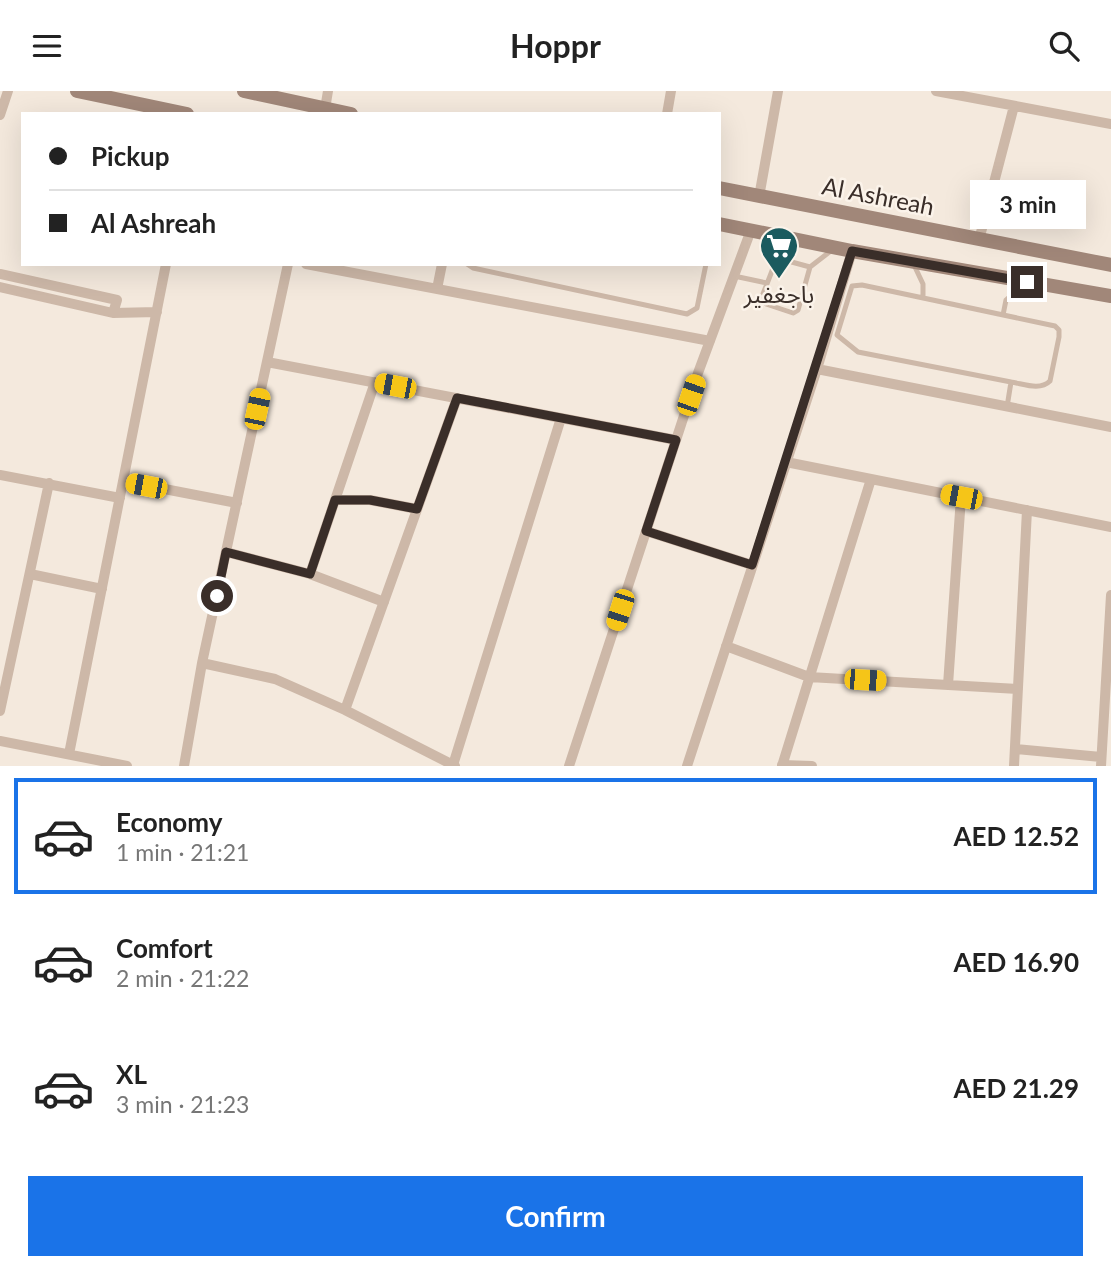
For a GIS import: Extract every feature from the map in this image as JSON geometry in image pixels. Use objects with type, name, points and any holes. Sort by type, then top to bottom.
[{"type":"street","points":[[0,115],[8,91]]},
{"type":"street","points":[[77,91],[177,112]]},
{"type":"street","points":[[244,91],[341,112]]},
{"type":"street","points":[[325,109],[328,91]]},
{"type":"street","points":[[667,112],[671,91]]},
{"type":"street","points":[[759,197],[778,91]]},
{"type":"street","points":[[936,91],[1111,124]]},
{"type":"street","points":[[979,240],[1014,106]]},
{"type":"street","name":"Al Ashreah","points":[[721,188],[1111,265]]},
{"type":"street","points":[[721,224],[835,248],[1111,296]]},
{"type":"street","points":[[569,766],[676,440],[751,230]]},
{"type":"street","points":[[687,766],[817,369],[852,251]]},
{"type":"street","points":[[69,754],[166,266]]},
{"type":"street","points":[[184,766],[202,663],[288,266]]},
{"type":"street","points":[[316,266],[710,341]]},
{"type":"street","points":[[437,289],[442,266]]},
{"type":"street","points":[[0,274],[117,300],[113,313]]},
{"type":"street","points":[[0,287],[113,313],[157,312]]},
{"type":"street","points":[[267,362],[676,440]]},
{"type":"street","points":[[817,369],[1111,427]]},
{"type":"street","points":[[310,574],[375,382]]},
{"type":"street","points":[[345,711],[457,398]]},
{"type":"street","points":[[202,663],[275,679],[454,765],[561,418]]},
{"type":"street","points":[[786,462],[1111,527]]},
{"type":"street","points":[[0,475],[120,498]]},
{"type":"street","points":[[812,766],[782,765],[871,479]]},
{"type":"street","points":[[123,481],[237,503]]},
{"type":"street","points":[[0,711],[49,483]]},
{"type":"street","points":[[948,685],[961,497]]},
{"type":"street","points":[[335,500],[370,500],[417,509]]},
{"type":"street","points":[[1014,766],[1027,510]]},
{"type":"street","points":[[646,531],[752,565]]},
{"type":"street","points":[[226,552],[310,574],[384,602]]},
{"type":"street","points":[[30,574],[102,589]]},
{"type":"street","points":[[1015,749],[1101,761],[1108,694],[1111,595]]},
{"type":"street","points":[[0,645],[13,648]]},
{"type":"street","points":[[726,646],[809,677],[1018,689]]},
{"type":"street","points":[[0,741],[127,766]]},
{"type":"lane","points":[[769,234],[777,258],[763,294],[763,301],[765,304],[796,313],[810,267],[835,248]]},
{"type":"lane","points":[[777,258],[810,267]]},
{"type":"lane","points":[[913,262],[922,284],[922,296]]},
{"type":"lane","points":[[470,266],[687,314],[693,313],[697,308],[706,266]]},
{"type":"lane","points":[[734,276],[767,283]]},
{"type":"lane","points":[[1003,315],[1006,300],[1027,282]]},
{"type":"lane","points":[[852,285],[922,296],[1048,324],[1059,330],[1050,380],[1045,386],[1039,387],[858,352],[837,335],[852,285]]},
{"type":"lane","points":[[1006,407],[1011,382]]},
{"type":"place","name":"باجغفير","points":[[779,280]]},
{"type":"route","points":[[217,596],[226,552],[310,574],[335,500],[370,500],[417,509],[457,398],[676,440],[646,531],[752,565],[817,369],[852,251],[1027,282]]}]
